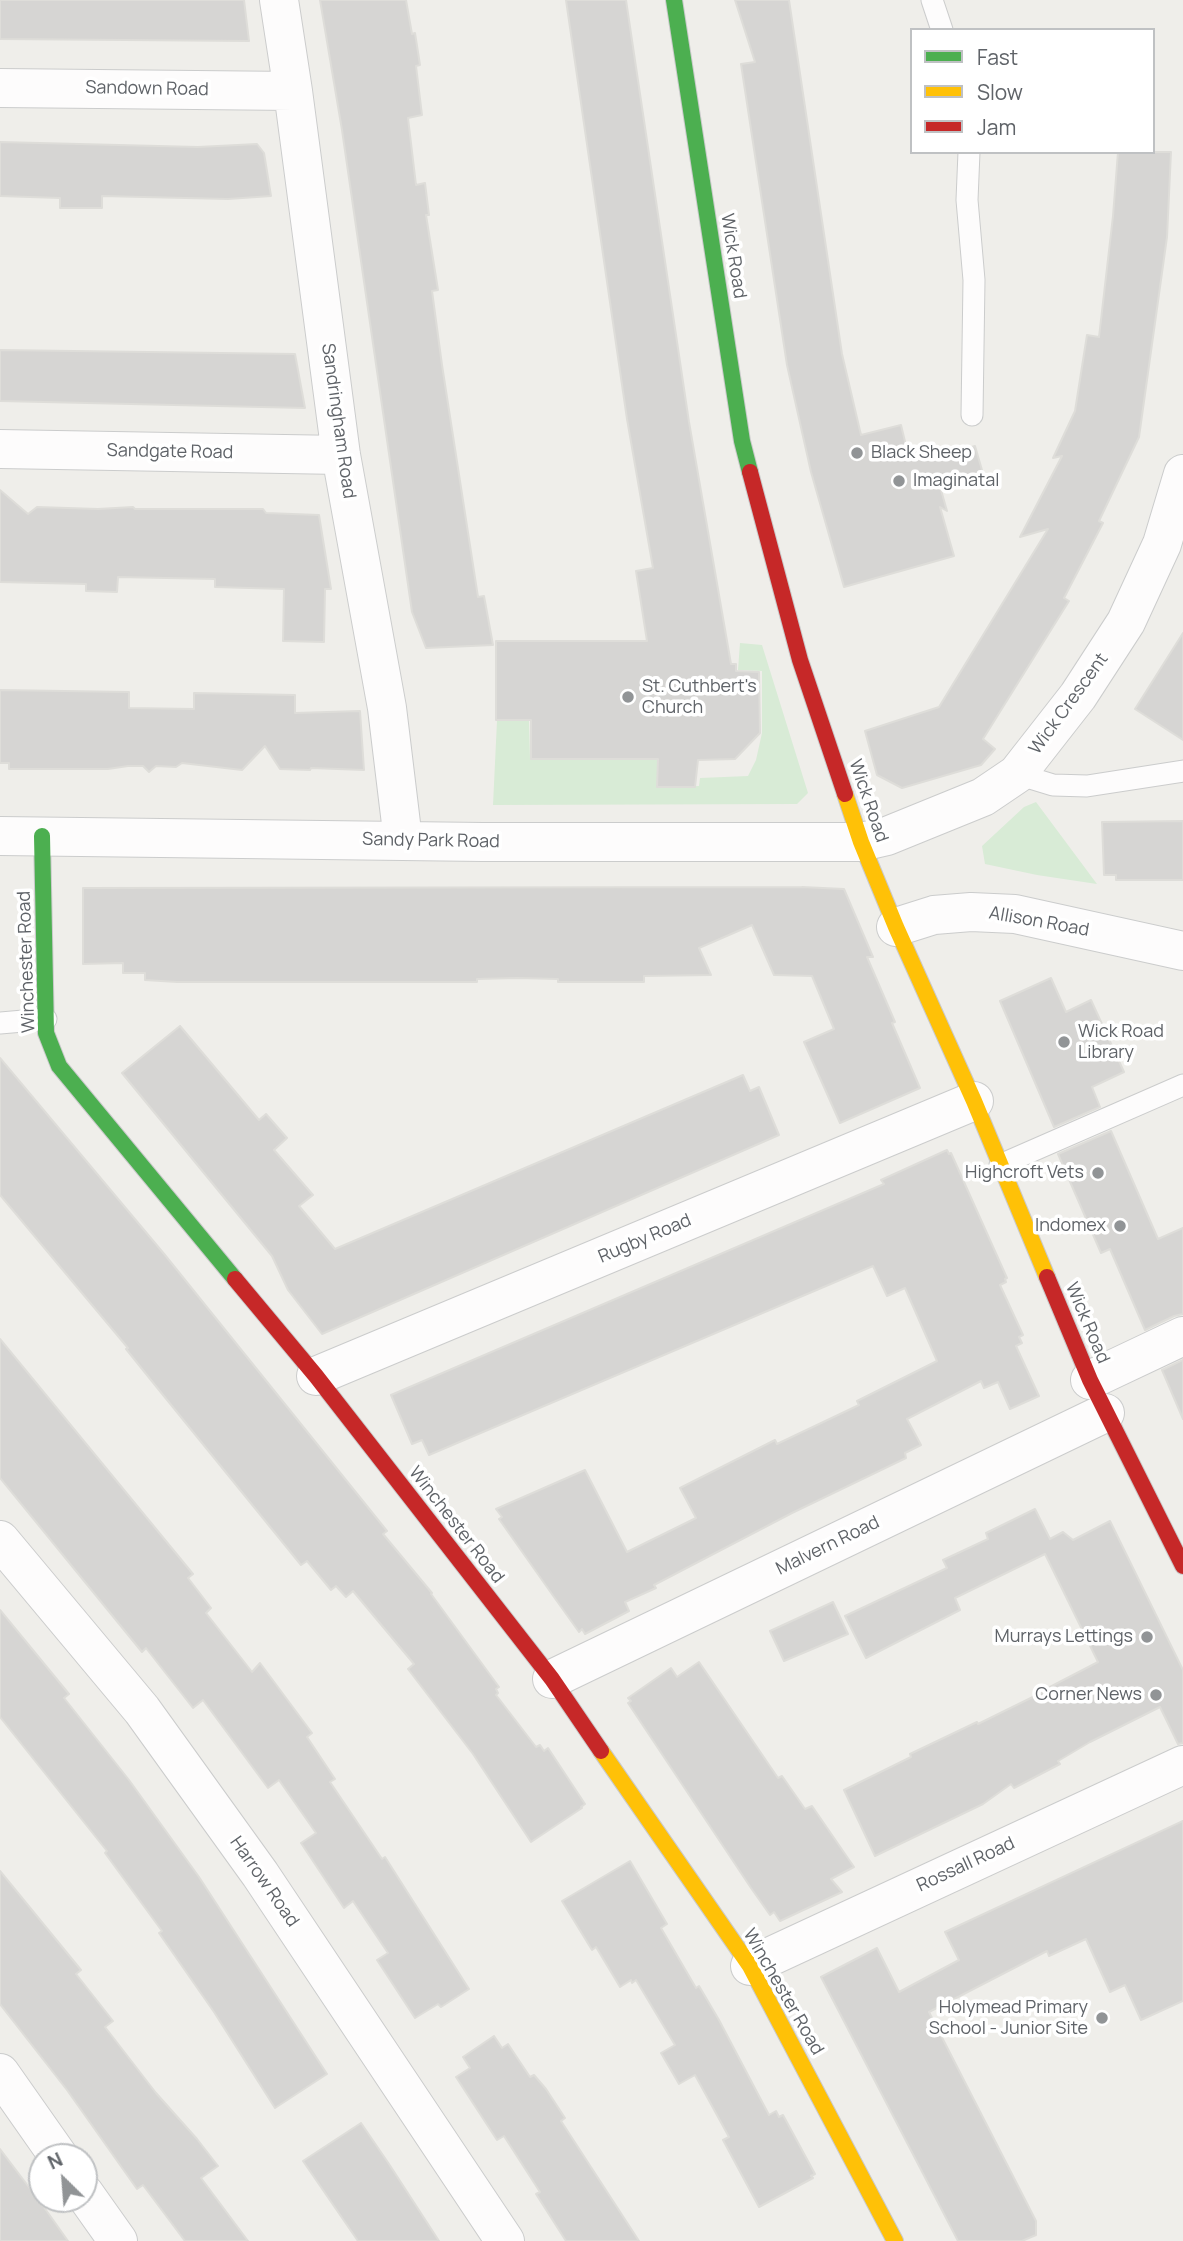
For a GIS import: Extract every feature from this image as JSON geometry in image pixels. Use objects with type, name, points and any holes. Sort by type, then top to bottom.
[{"type":"street","name":"Sandringham Road","points":[[279,0],[341,455],[387,708],[403,841]]},
{"type":"street","name":"Wick Road","points":[[674,0],[743,441],[800,660],[861,842],[896,928],[974,1101],[1097,1396],[1183,1566]]},
{"type":"street","name":"Sandown Road","points":[[0,88],[293,91]]},
{"type":"street","name":"Sandgate Road","points":[[0,449],[341,455]]},
{"type":"street","name":"Wick Crescent","points":[[861,842],[887,836],[983,797],[1017,774],[1078,696],[1126,622],[1162,544],[1183,474]]},
{"type":"street","name":"Sandy Park Road","points":[[0,836],[403,841],[861,842]]},
{"type":"street","name":"Winchester Road","points":[[42,836],[46,1033],[59,1066],[316,1376],[551,1679],[750,1966],[895,2241]]},
{"type":"street","name":"Allison Road","points":[[896,928],[934,915],[971,912],[1015,914],[1183,951]]},
{"type":"street","name":"Rugby Road","points":[[316,1376],[974,1101]]},
{"type":"street","name":"Malvern Road","points":[[551,1679],[1097,1396],[1183,1336]]},
{"type":"street","name":"Harrow Road","points":[[0,1541],[142,1710],[252,1863],[505,2241]]},
{"type":"street","name":"Rossall Road","points":[[750,1966],[1183,1765]]},
{"type":"street","points":[[0,2073],[49,2143]]},
{"type":"street","points":[[98,2213],[118,2241]]},
{"type":"lane","points":[[932,0],[941,28]]},
{"type":"lane","points":[[969,154],[967,200],[974,280],[972,415]]},
{"type":"lane","points":[[1017,774],[1053,785],[1087,786],[1183,771]]},
{"type":"lane","points":[[0,1023],[46,1019]]},
{"type":"lane","points":[[1000,1165],[1183,1085]]},
{"type":"green space","points":[[740,643],[762,645],[808,793],[797,804],[493,805],[497,721],[529,721],[530,759],[659,758],[657,788],[699,786],[700,778],[748,776],[756,760],[762,733],[762,671],[738,670]]},
{"type":"green space","points":[[1036,802],[1097,884],[985,864],[982,846],[1024,807]]},
{"type":"building","points":[[0,0],[244,0],[249,41],[0,39]]},
{"type":"building","points":[[320,0],[406,0],[412,34],[415,33],[420,65],[416,66],[422,115],[408,118],[416,185],[425,183],[429,215],[426,215],[438,290],[432,291],[442,365],[478,597],[484,596],[493,645],[426,648],[412,612],[342,130]]},
{"type":"building","points":[[566,0],[626,0],[689,422],[731,664],[736,664],[736,671],[759,672],[760,733],[735,759],[698,760],[695,787],[657,787],[658,759],[531,759],[531,720],[496,720],[496,641],[647,641],[636,571],[653,568],[627,419]]},
{"type":"building","points":[[735,0],[789,0],[842,354],[861,435],[901,425],[909,458],[945,448],[947,454],[975,446],[984,477],[941,490],[947,511],[940,507],[954,556],[844,587],[811,472],[787,365],[741,64],[755,62]]},
{"type":"building","points":[[0,142],[198,147],[257,144],[264,153],[271,196],[228,199],[102,196],[102,208],[60,208],[60,198],[0,196]]},
{"type":"building","points":[[1171,152],[1167,237],[1139,437],[1099,521],[1103,523],[1064,598],[1069,601],[983,739],[995,749],[981,765],[902,788],[877,775],[865,731],[939,707],[1048,529],[1020,537],[1062,456],[1053,458],[1075,411],[1087,335],[1099,337],[1118,154]]},
{"type":"building","points":[[0,350],[295,354],[305,408],[0,401]]},
{"type":"building","points":[[0,490],[28,514],[37,507],[133,507],[263,509],[266,513],[319,515],[331,589],[325,589],[324,642],[283,641],[284,589],[215,587],[215,579],[118,577],[117,592],[86,591],[86,584],[0,582]]},
{"type":"building","points":[[1183,633],[1183,740],[1135,709]]},
{"type":"building","points":[[0,690],[129,692],[129,708],[194,709],[194,693],[295,695],[295,713],[360,711],[364,770],[280,769],[265,746],[242,770],[182,763],[176,767],[156,766],[149,772],[143,766],[108,769],[9,769],[9,763],[0,763]]},
{"type":"building","points":[[1183,821],[1183,880],[1116,880],[1116,875],[1104,875],[1102,822]]},
{"type":"building","points":[[83,888],[844,889],[873,957],[867,957],[895,1022],[892,1023],[920,1088],[840,1123],[804,1042],[834,1029],[812,976],[774,975],[752,925],[699,948],[711,975],[644,976],[644,982],[558,982],[558,979],[517,978],[477,979],[477,982],[177,982],[145,980],[145,973],[123,973],[123,963],[83,964]]},
{"type":"building","name":"Wick Road Library","points":[[1051,978],[1066,1012],[1091,1000],[1124,1072],[1092,1087],[1100,1107],[1054,1127],[1000,1001]]},
{"type":"building","points":[[180,1026],[259,1120],[266,1114],[287,1138],[274,1150],[313,1195],[299,1206],[335,1249],[743,1075],[750,1091],[759,1087],[779,1135],[322,1334],[288,1290],[272,1256],[122,1073]]},
{"type":"building","points":[[0,1058],[165,1255],[387,1531],[383,1534],[432,1593],[499,1687],[496,1689],[496,1695],[536,1747],[540,1745],[544,1751],[548,1748],[585,1804],[582,1808],[531,1842],[473,1754],[408,1669],[414,1664],[353,1591],[346,1597],[336,1586],[331,1590],[307,1561],[301,1565],[126,1349],[128,1348],[0,1195]]},
{"type":"building","points":[[1111,1131],[1158,1239],[1183,1228],[1183,1314],[1145,1330],[1110,1249],[1101,1253],[1058,1154]]},
{"type":"building","points":[[947,1150],[951,1153],[1007,1278],[1006,1282],[1000,1285],[1023,1335],[1019,1337],[1022,1343],[1016,1346],[1039,1396],[1010,1409],[998,1382],[984,1388],[981,1381],[907,1419],[921,1445],[905,1453],[906,1458],[792,1513],[654,1585],[656,1588],[625,1602],[629,1611],[585,1634],[582,1629],[579,1632],[554,1597],[499,1519],[502,1517],[496,1509],[585,1470],[627,1552],[696,1518],[680,1488],[775,1440],[777,1444],[859,1405],[857,1401],[937,1361],[905,1288],[887,1296],[873,1266],[429,1455],[422,1440],[412,1444],[391,1395],[884,1184],[881,1180]]},
{"type":"building","points":[[0,1339],[193,1574],[188,1578],[211,1608],[206,1613],[252,1672],[260,1663],[312,1733],[307,1737],[335,1779],[330,1782],[382,1859],[385,1857],[469,1989],[441,2007],[438,2004],[415,2018],[377,1960],[388,1953],[353,1901],[344,1908],[301,1843],[316,1833],[279,1780],[268,1788],[203,1700],[193,1708],[146,1648],[142,1652],[0,1478]]},
{"type":"building","points":[[1183,1360],[1183,1419],[1162,1370]]},
{"type":"building","points":[[1035,1509],[1050,1539],[1063,1532],[1073,1540],[1110,1521],[1183,1670],[1183,1743],[1178,1744],[1160,1707],[1090,1742],[1058,1761],[1060,1764],[1014,1788],[1011,1784],[983,1804],[875,1856],[844,1790],[911,1757],[910,1754],[977,1722],[978,1724],[1098,1662],[1045,1554],[955,1598],[960,1610],[866,1658],[845,1616],[947,1568],[943,1560],[988,1539],[986,1533]]},
{"type":"building","points":[[833,1602],[848,1634],[784,1661],[770,1631]]},
{"type":"building","points":[[0,1610],[69,1694],[64,1698],[129,1780],[199,1877],[327,2074],[275,2108],[214,2012],[159,1933],[162,1931],[105,1853],[107,1851],[0,1717]]},
{"type":"building","points":[[699,1662],[778,1778],[782,1776],[805,1809],[812,1806],[854,1867],[831,1879],[842,1892],[780,1921],[774,1912],[770,1915],[751,1888],[628,1703],[631,1701],[628,1698],[671,1668],[677,1677]]},
{"type":"building","points":[[1183,1821],[1183,2001],[1141,2020],[1125,1985],[1110,1992],[1086,1939],[1049,1956],[1047,1951],[929,2012],[1036,2221],[1036,2235],[1022,2241],[958,2241],[821,1977],[877,1948],[899,1992],[959,1960],[945,1932]]},
{"type":"building","points":[[630,1861],[667,1924],[661,1928],[696,1988],[699,1986],[719,2020],[769,2115],[776,2111],[779,2117],[783,2115],[815,2174],[811,2176],[813,2178],[759,2207],[723,2140],[729,2137],[695,2075],[679,2084],[661,2053],[675,2045],[636,1980],[620,1987],[596,1947],[592,1950],[562,1901]]},
{"type":"building","points":[[0,1871],[81,1970],[76,1974],[113,2021],[105,2027],[218,2166],[201,2178],[248,2241],[185,2241],[143,2185],[137,2189],[67,2090],[0,2004]]},
{"type":"building","points":[[494,2036],[502,2048],[508,2044],[530,2077],[534,2075],[546,2089],[565,2118],[561,2121],[639,2241],[566,2241],[536,2194],[540,2192],[504,2136],[497,2140],[456,2077],[470,2068],[463,2057]]},
{"type":"building","points":[[361,2123],[439,2241],[358,2241],[303,2161]]},
{"type":"building","points":[[0,2149],[28,2186],[28,2213],[48,2213],[68,2241],[0,2241]]},
{"type":"traffic: fast","points":[[674,0],[742,441],[750,472]]},
{"type":"traffic: fast","points":[[42,836],[46,1033],[59,1066],[235,1279]]},
{"type":"traffic: slow","points":[[845,794],[861,842],[896,927],[974,1101],[1047,1277]]},
{"type":"traffic: slow","points":[[601,1751],[750,1966],[895,2241]]},
{"type":"traffic: jam","points":[[750,472],[800,660],[845,794]]},
{"type":"traffic: jam","points":[[1047,1277],[1090,1380],[1183,1566]]},
{"type":"traffic: jam","points":[[235,1279],[316,1376],[552,1679],[601,1751]]},
{"type":"place","name":"Black Sheep","points":[[857,453]]},
{"type":"place","name":"Imaginatal","points":[[899,481]]},
{"type":"place","name":"St. Cuthbert's Church","points":[[628,697]]},
{"type":"place","name":"Wick Road Library","points":[[1064,1042]]},
{"type":"place","name":"Highcroft Vets","points":[[1098,1173]]},
{"type":"place","name":"Indomex","points":[[1120,1226]]},
{"type":"place","name":"Murrays Lettings","points":[[1147,1637]]},
{"type":"place","name":"Corner News","points":[[1156,1695]]},
{"type":"place","name":"Holymead Primary School - Junior Site","points":[[1102,2018]]}]
